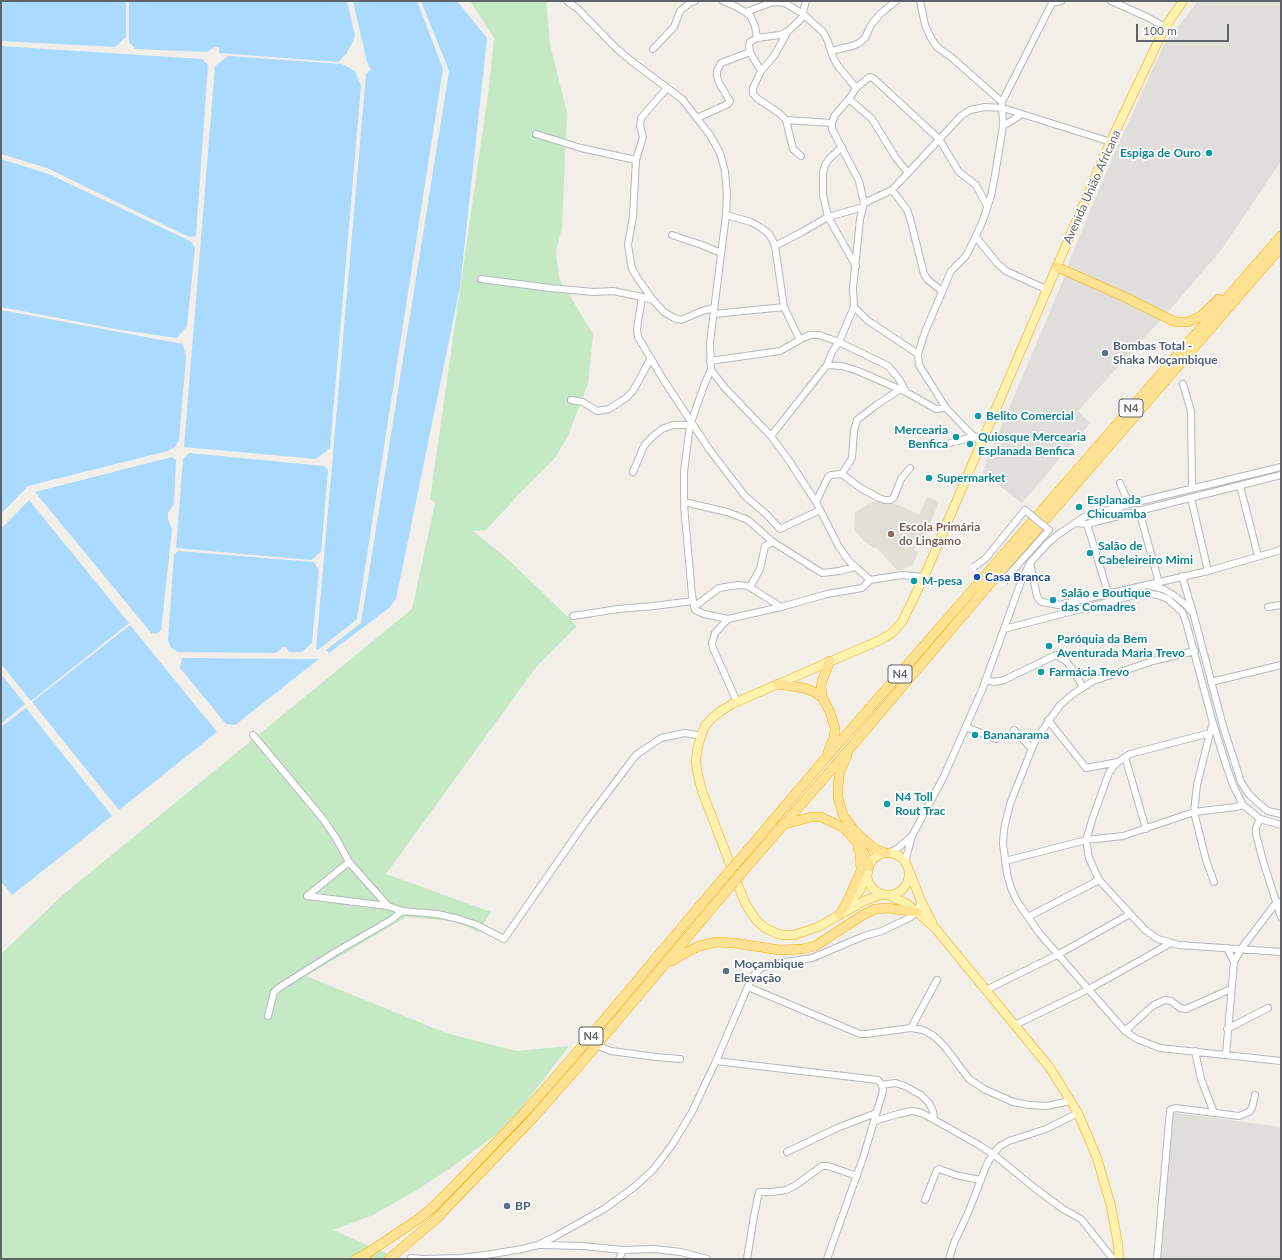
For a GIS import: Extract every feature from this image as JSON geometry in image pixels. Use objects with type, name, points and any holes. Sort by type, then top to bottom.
[{"type":"highway","points":[[1057,267],[1127,298],[1170,320],[1177,322],[1188,322],[1202,315],[1281,236]]},
{"type":"highway","name":"N4","points":[[356,1259],[417,1220],[431,1209],[538,1097],[819,766],[1281,236]]},
{"type":"highway","name":"N4","points":[[390,1259],[424,1230],[534,1117],[596,1046],[782,825],[851,748],[988,586],[1281,247]]},
{"type":"highway","points":[[819,766],[832,743],[835,728],[830,712],[822,697],[822,681],[830,661]]},
{"type":"highway","points":[[778,684],[804,688],[822,697]]},
{"type":"highway","points":[[851,748],[840,771],[838,780],[838,798],[841,808],[847,823],[852,829],[875,849],[887,853]]},
{"type":"highway","points":[[782,825],[811,817],[821,817],[845,829],[852,836],[865,855],[868,870]]},
{"type":"highway","points":[[840,914],[861,871],[860,852],[852,836]]},
{"type":"highway","points":[[661,969],[688,951],[699,946],[717,942],[780,950],[802,949],[816,946],[863,915],[875,909],[887,908],[917,912]]},
{"type":"main road","name":"Avenida União Africana","points":[[886,894],[864,901],[818,927],[794,935],[778,934],[765,928],[756,920],[745,903],[701,786],[696,761],[701,736],[705,726],[713,717],[737,702],[880,640],[898,628],[908,612],[924,577],[980,440],[1048,290],[1111,142],[1165,27],[1183,1]]},
{"type":"main road","points":[[840,914],[860,890],[868,870],[875,858],[887,853],[900,857],[905,862],[921,901],[935,928]]},
{"type":"main road","points":[[868,870],[870,884],[873,888],[907,904],[935,928],[1050,1068],[1078,1113],[1097,1158],[1107,1189],[1118,1245],[1119,1259]]},
{"type":"main road","points":[[886,894],[898,892],[906,885],[909,870]]},
{"type":"street","points":[[567,1],[578,9],[616,48],[630,60],[682,99],[710,135],[720,154],[725,171],[727,195],[726,215],[710,342],[711,370],[691,423],[684,472],[684,502],[692,595],[696,610],[704,614],[728,618],[827,594],[862,588],[870,580],[902,575],[924,577]]},
{"type":"street","points":[[723,1],[746,12],[753,20],[757,38]]},
{"type":"street","points":[[761,71],[750,52],[750,42],[757,38],[780,35],[788,31],[801,19],[806,1]]},
{"type":"street","points":[[831,51],[859,43],[865,38],[871,26],[880,14],[896,1]]},
{"type":"street","points":[[920,1],[925,25],[937,47],[951,57],[1003,105],[1022,114],[1111,142]]},
{"type":"street","points":[[980,440],[969,432],[946,408],[919,366],[918,354],[951,271],[965,256],[976,237],[991,196],[1003,126],[1003,105],[1053,2],[1061,1]]},
{"type":"street","points":[[1111,1],[1147,17],[1165,27]]},
{"type":"street","points":[[653,49],[674,27],[680,11],[692,2]]},
{"type":"street","points":[[746,12],[770,3],[778,2],[785,3],[803,14],[823,32],[838,66],[856,88]]},
{"type":"street","points":[[788,31],[774,56],[761,71],[753,88],[753,94],[786,120],[793,149],[801,156]]},
{"type":"street","points":[[697,118],[730,101],[717,76],[717,71],[721,63],[750,52]]},
{"type":"street","points":[[770,436],[827,365],[854,307],[853,288],[860,219],[863,205],[859,180],[832,130],[832,124],[835,115],[849,99],[856,88],[870,77],[873,78],[939,139],[959,172],[976,185],[987,206]]},
{"type":"street","points":[[667,88],[641,118],[640,126],[643,137],[636,160],[633,216],[628,245],[632,269],[638,280],[664,312],[681,320],[702,311],[784,307]]},
{"type":"street","points":[[849,99],[872,119],[896,158],[908,173]]},
{"type":"street","points":[[775,246],[828,217],[863,205],[892,190],[961,116],[970,110],[1003,105]]},
{"type":"street","points":[[1003,126],[1022,114]]},
{"type":"street","points":[[786,120],[832,124]]},
{"type":"street","points":[[536,134],[581,148],[636,160]]},
{"type":"street","points":[[842,147],[825,165],[823,173],[823,195],[828,217],[856,266]]},
{"type":"street","points":[[892,190],[907,210],[912,224],[924,274],[928,280],[942,291]]},
{"type":"street","points":[[726,215],[751,222],[768,233],[775,246],[784,307],[800,340]]},
{"type":"street","points":[[672,235],[721,253]]},
{"type":"street","points":[[976,237],[990,252],[997,263],[1006,271],[1048,290]]},
{"type":"street","points":[[481,279],[594,292],[613,291],[642,296],[653,300]]},
{"type":"street","points":[[642,296],[637,333],[691,423],[709,450],[745,496],[766,514],[778,528],[781,529],[820,510]]},
{"type":"street","points":[[854,307],[867,320],[918,354]]},
{"type":"street","points":[[710,360],[780,352],[810,335],[819,335],[839,342],[888,366],[899,378],[906,392]]},
{"type":"street","points":[[571,400],[583,402],[598,411],[603,411],[609,408],[626,398],[633,391],[651,358]]},
{"type":"street","points":[[827,365],[842,366],[853,370],[906,392],[936,409],[946,408]]},
{"type":"street","points":[[711,370],[725,388],[770,436],[790,462],[816,502],[839,547],[854,567],[870,580]]},
{"type":"street","points":[[1183,384],[1191,411],[1192,489]]},
{"type":"street","points":[[842,474],[852,458],[854,431],[857,420],[899,390]]},
{"type":"street","points":[[633,472],[644,446],[652,437],[662,429],[674,425],[691,423]]},
{"type":"street","points":[[950,443],[969,438],[980,440]]},
{"type":"street","points":[[905,862],[912,836],[943,778],[966,727],[1022,579],[1030,563],[1047,544],[1084,517],[1129,504],[1281,467]]},
{"type":"street","points":[[816,502],[828,477],[831,475],[842,474],[859,487],[879,498],[890,500],[894,497],[901,479],[910,468]]},
{"type":"street","points":[[1075,523],[1086,524],[1281,475]]},
{"type":"street","points":[[1120,483],[1129,504]]},
{"type":"street","points":[[1240,486],[1258,556]]},
{"type":"street","points":[[1191,498],[1208,571]]},
{"type":"street","points":[[684,502],[737,515],[748,520],[773,542],[822,573],[854,567]]},
{"type":"street","points":[[974,567],[986,558],[1025,510],[1049,530],[1006,578],[1004,583]]},
{"type":"street","points":[[1139,510],[1158,583]]},
{"type":"street","points":[[1086,524],[1108,593]]},
{"type":"street","points":[[750,588],[760,569],[764,546],[773,542]]},
{"type":"street","points":[[1030,563],[1037,596],[1042,602],[1059,605],[1208,571],[1281,550]]},
{"type":"street","points":[[1182,576],[1231,754],[1241,782],[1248,793],[1268,811],[1281,814]]},
{"type":"street","points":[[574,616],[618,608],[694,604],[719,588],[738,585],[750,588],[781,606]]},
{"type":"street","points":[[1149,585],[1163,589],[1175,596],[1188,606],[1194,616]]},
{"type":"street","points":[[1004,629],[1143,593],[1150,593],[1168,599],[1182,612],[1186,622],[1213,723],[1233,785],[1243,805],[1260,819],[1281,825]]},
{"type":"street","points":[[1268,607],[1281,605]]},
{"type":"street","points":[[728,618],[715,633],[712,643],[737,702]]},
{"type":"street","points":[[1194,651],[1093,681],[1073,694],[1060,705],[1034,741],[1010,804],[1004,829],[1003,844],[1005,861],[1011,888],[1028,917],[1040,934],[1125,1031],[1137,1039],[1160,1048],[1281,1061]]},
{"type":"street","points":[[985,680],[995,682],[1004,680],[1056,655],[1066,661],[1083,687]]},
{"type":"street","points":[[1211,682],[1281,665]]},
{"type":"street","points":[[1048,720],[1086,768],[1118,762]]},
{"type":"street","points":[[1213,723],[1197,785],[1194,812],[1206,860],[1214,882]]},
{"type":"street","points":[[966,727],[996,738]]},
{"type":"street","points":[[1014,730],[1031,748]]},
{"type":"street","points":[[349,862],[307,896],[388,906],[402,911],[437,914],[477,925],[504,939],[586,821],[636,755],[661,738],[685,733],[701,736]]},
{"type":"street","points":[[1210,733],[1130,754],[1118,762],[1109,773],[1086,840],[1089,858],[1099,880],[1145,930],[1158,939],[1171,943],[1281,952]]},
{"type":"street","points":[[253,735],[323,819],[336,838],[349,862],[388,906]]},
{"type":"street","points":[[1125,757],[1146,828]]},
{"type":"street","points":[[1005,861],[1086,840],[1124,836],[1194,812],[1243,805]]},
{"type":"street","points":[[1260,819],[1256,828],[1256,834],[1281,917]]},
{"type":"street","points":[[887,853],[898,848],[912,836]]},
{"type":"street","points":[[1028,917],[1099,880]]},
{"type":"street","points":[[411,1258],[430,1259],[480,1256],[538,1245],[580,1224],[604,1209],[633,1188],[653,1170],[672,1145],[692,1112],[716,1061],[752,977],[761,968],[772,964],[812,958],[882,930],[909,918],[917,912],[921,901]]},
{"type":"street","points":[[1226,1054],[1234,962],[1241,949],[1278,903]]},
{"type":"street","points":[[268,1016],[274,992],[280,987],[334,952],[391,920],[402,911]]},
{"type":"street","points":[[986,990],[1058,954],[1130,914]]},
{"type":"street","points":[[1015,1025],[1089,989],[1171,943]]},
{"type":"street","points":[[1226,948],[1234,962]]},
{"type":"street","points":[[911,1028],[938,980]]},
{"type":"street","points":[[748,987],[860,1034],[911,1028],[923,1030],[934,1036],[945,1047],[969,1079],[984,1089],[1013,1102],[1028,1105],[1047,1106],[1070,1101]]},
{"type":"street","points":[[1125,1031],[1154,1005],[1165,1000],[1171,1001],[1180,1008],[1186,1009],[1231,989]]},
{"type":"street","points":[[1227,1029],[1268,1008]]},
{"type":"street","points":[[596,1046],[611,1051],[680,1059]]},
{"type":"street","points":[[1195,1051],[1201,1079],[1214,1113]]},
{"type":"street","points":[[716,1061],[878,1080],[882,1085],[883,1091],[857,1176],[827,1259]]},
{"type":"street","points":[[882,1085],[895,1083],[906,1086],[921,1095],[929,1103],[934,1119]]},
{"type":"street","points":[[1157,1259],[1170,1110],[1175,1108],[1239,1116],[1249,1112],[1252,1108],[1255,1095]]},
{"type":"street","points":[[874,1122],[912,1111],[922,1113],[934,1119],[993,1154],[1063,1209],[1081,1219],[1113,1259]]},
{"type":"street","points":[[787,1152],[837,1128],[876,1113]]},
{"type":"street","points":[[949,1259],[954,1243],[981,1180],[993,1154],[1000,1146],[1009,1141],[1046,1129],[1078,1113]]},
{"type":"street","points":[[747,1259],[759,1192],[786,1190],[796,1185],[822,1166],[828,1166],[857,1176]]},
{"type":"street","points":[[925,1200],[937,1170],[939,1169],[959,1176],[981,1180]]},
{"type":"street","points":[[538,1245],[583,1246],[623,1250],[654,1249],[681,1252],[707,1259]]},
{"type":"street","points":[[619,1259],[623,1250]]},
{"type":"shaded area","points":[[1198,1],[1281,1],[1281,161],[1222,249],[1167,313],[1078,411],[1090,423],[1022,503],[982,472],[1062,283],[1069,262],[1113,156],[1164,44]]},
{"type":"shaded area","name":"Escola Primária do Lingamo","points":[[927,497],[939,502],[920,548],[916,546],[914,550],[918,552],[913,565],[898,571],[876,547],[874,548],[864,541],[854,530],[855,512],[874,501],[899,505],[919,515]]},
{"type":"shaded area","points":[[1169,1112],[1281,1127],[1281,1259],[1156,1259]]},
{"type":"green space","points":[[470,1],[546,1],[550,44],[567,113],[562,227],[556,252],[559,278],[593,334],[588,384],[568,436],[555,458],[486,530],[473,531],[509,560],[577,626],[536,667],[386,874],[491,912],[479,932],[454,921],[406,917],[306,976],[446,1033],[517,1051],[569,1046],[524,1105],[494,1136],[452,1167],[415,1191],[373,1215],[333,1230],[399,1259],[1,1259],[1,954],[64,894],[412,609],[435,503],[430,499],[489,87],[494,38]]},
{"type":"water","points":[[1,1],[126,1],[126,37],[115,47],[1,41]]},
{"type":"water","points":[[129,1],[347,1],[355,36],[347,53],[338,62],[219,53],[219,47],[215,47],[207,52],[135,49],[129,42]]},
{"type":"water","points":[[353,1],[417,1],[443,69],[357,619],[318,650],[316,649],[366,74],[371,69],[367,62]]},
{"type":"water","points":[[421,1],[457,1],[487,38],[460,287],[396,599],[389,608],[329,653],[326,650],[361,623],[449,71]]},
{"type":"water","points":[[1,46],[202,59],[208,65],[196,236],[189,237],[47,168],[1,154]]},
{"type":"water","points":[[228,56],[342,64],[355,71],[361,86],[330,448],[316,459],[184,447],[215,66]]},
{"type":"water","points":[[1,159],[49,174],[190,241],[195,247],[187,326],[177,338],[121,330],[1,307]]},
{"type":"water","points":[[1,310],[183,344],[186,357],[179,440],[175,447],[168,451],[28,486],[1,514]]},
{"type":"water","points":[[189,453],[324,466],[328,470],[321,552],[311,560],[176,548],[183,459]]},
{"type":"water","points":[[172,457],[176,460],[174,504],[168,513],[168,519],[172,529],[161,630],[158,633],[152,634],[35,492]]},
{"type":"water","points":[[29,500],[129,623],[31,701],[1,664],[1,529]]},
{"type":"water","points":[[178,551],[314,562],[319,570],[312,643],[302,652],[289,652],[286,647],[283,647],[276,653],[178,652],[171,648],[168,640],[174,555]]},
{"type":"water","points":[[130,625],[217,732],[119,810],[32,702]]},
{"type":"water","points":[[182,658],[319,659],[235,725],[226,724],[180,668]]},
{"type":"water","points":[[1,674],[25,704],[1,724]]},
{"type":"water","points":[[26,708],[112,816],[12,895],[1,881],[1,727]]},
{"type":"place","name":"Espiga de Ouro","points":[[1209,153]]},
{"type":"place","name":"Bombas Total - Shaka Moçambique","points":[[1105,353]]},
{"type":"place","name":"Belito Comercial","points":[[978,416]]},
{"type":"place","name":"Mercearia Benfica","points":[[956,437]]},
{"type":"place","name":"Quiosque Mercearia Esplanada Benfica","points":[[970,444]]},
{"type":"place","name":"Supermarket","points":[[929,478]]},
{"type":"place","name":"Esplanada Chicuamba","points":[[1079,507]]},
{"type":"place","name":"Escola Primária do Lingamo","points":[[891,534]]},
{"type":"place","name":"Salão de Cabeleireiro Mimi","points":[[1090,553]]},
{"type":"place","name":"Casa Branca","points":[[977,577]]},
{"type":"place","name":"M-pesa","points":[[914,581]]},
{"type":"place","name":"Salão e Boutique das Comadres","points":[[1053,600]]},
{"type":"place","name":"Paróquia da Bem Aventurada Maria Trevo","points":[[1049,646]]},
{"type":"place","name":"Farmácia Trevo","points":[[1041,672]]},
{"type":"place","name":"Bananarama","points":[[975,735]]},
{"type":"place","name":"N4 Toll Rout Trac","points":[[887,804]]},
{"type":"place","name":"Moçambique Elevação","points":[[726,971]]},
{"type":"place","name":"BP","points":[[507,1206]]}]
